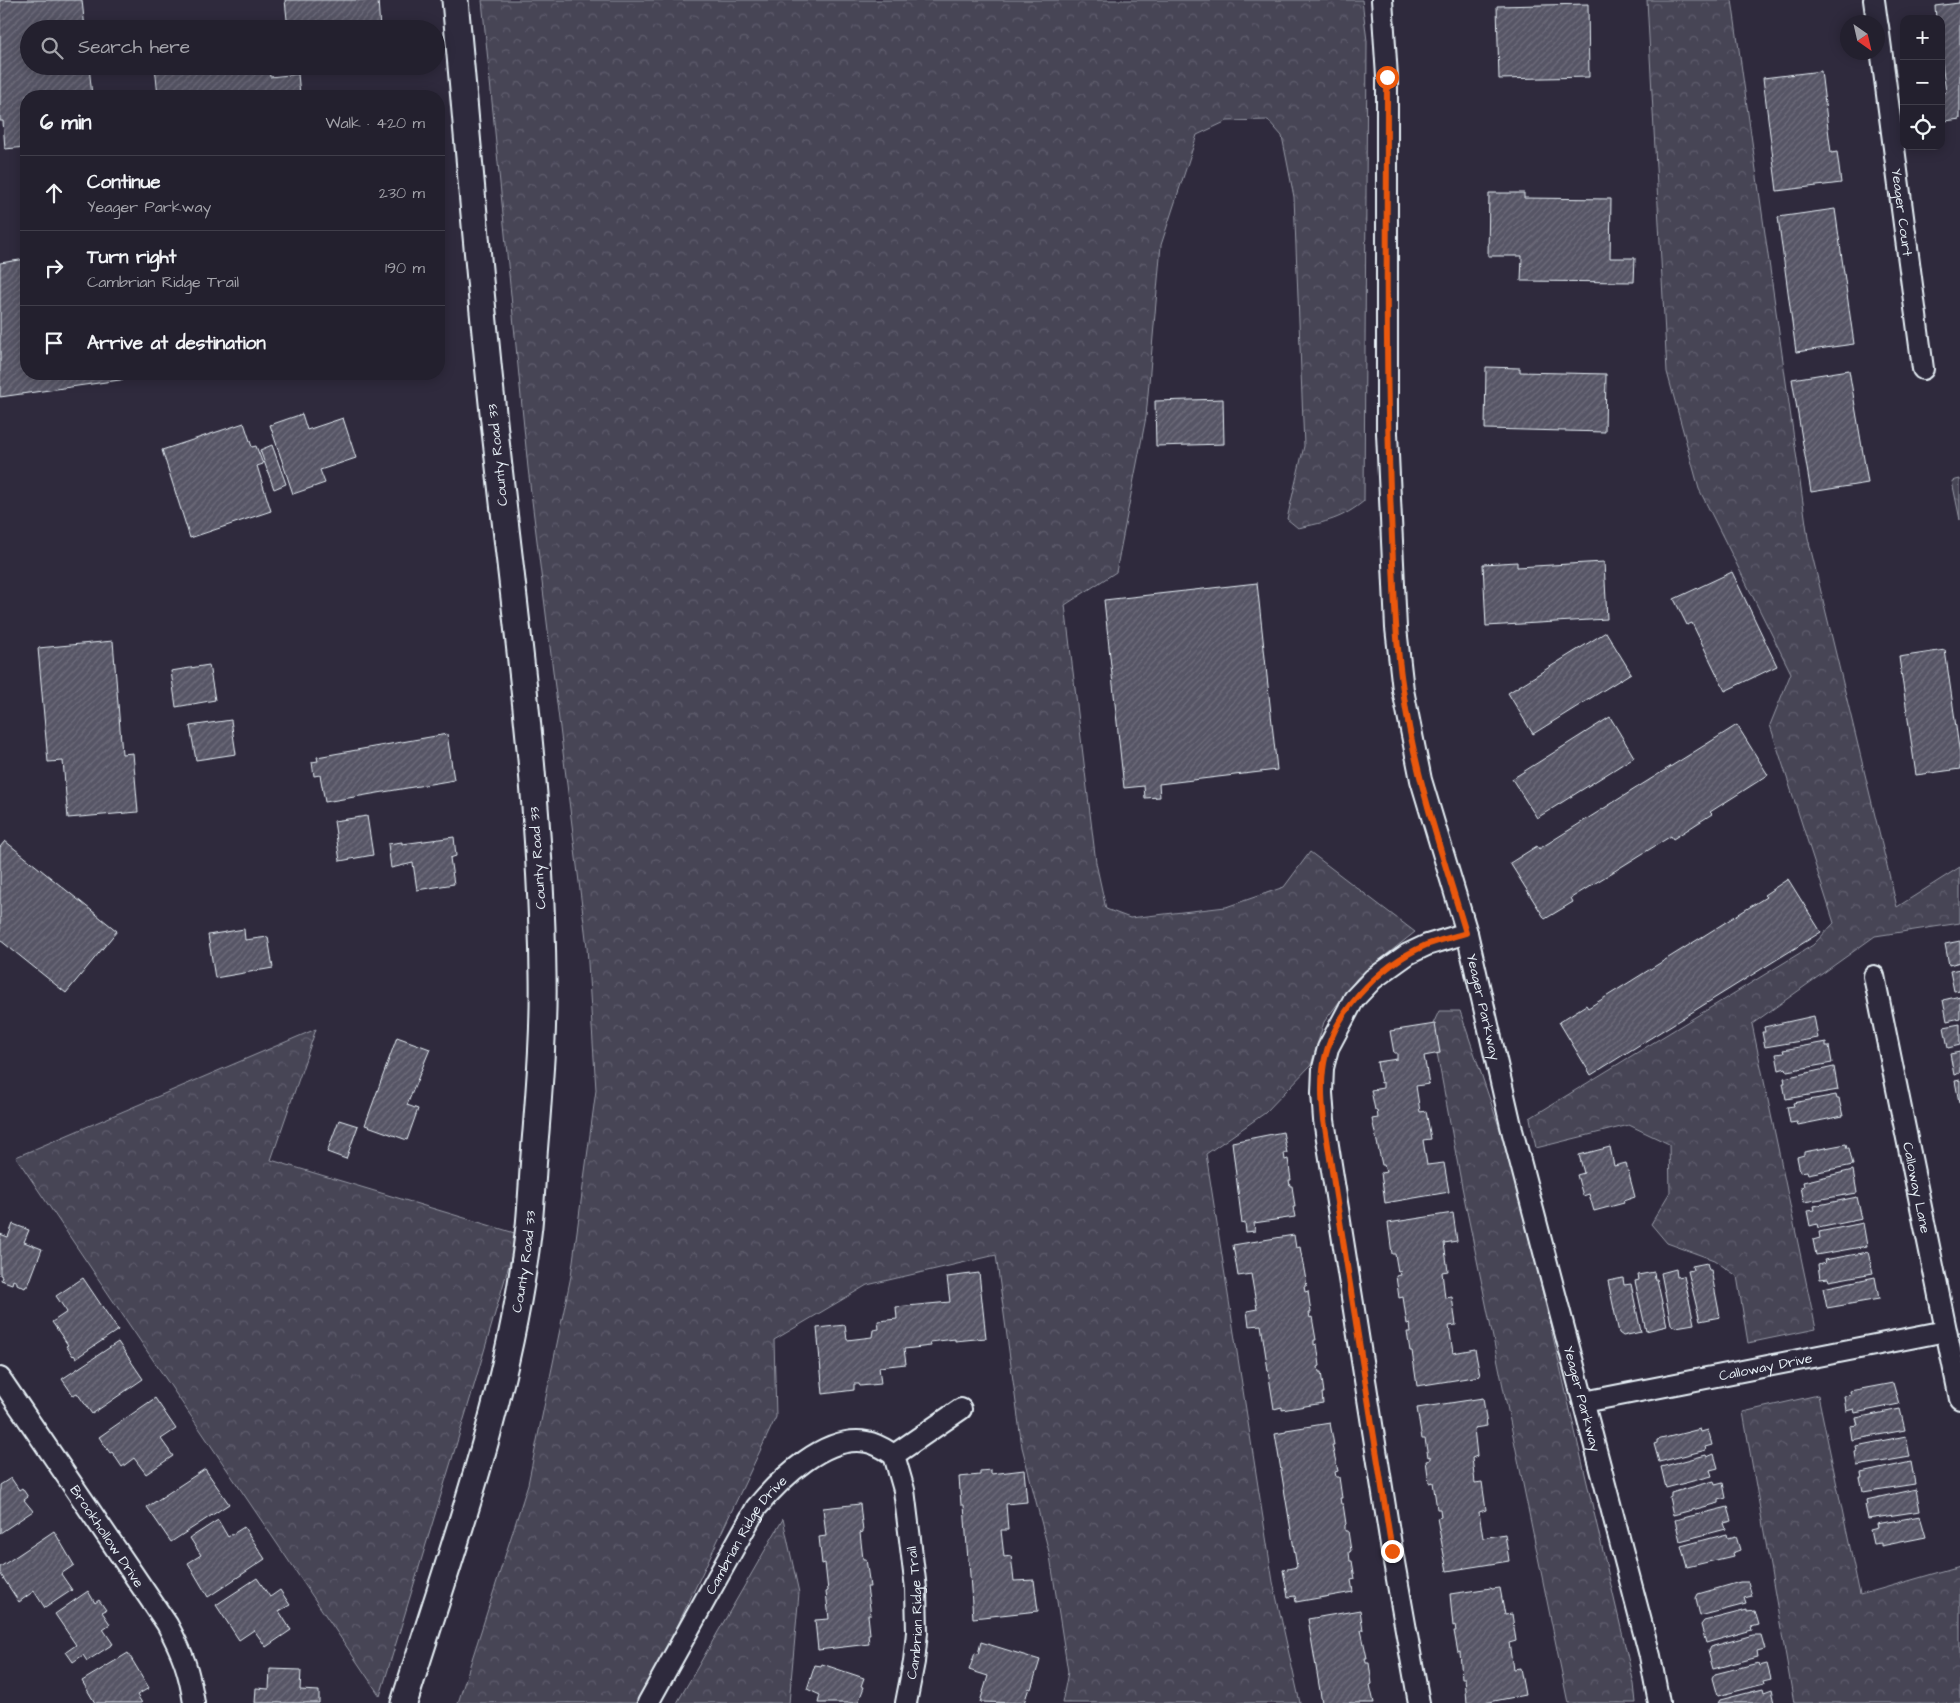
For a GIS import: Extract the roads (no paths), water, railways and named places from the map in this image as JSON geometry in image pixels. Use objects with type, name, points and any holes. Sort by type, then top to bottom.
[{"type":"street","name":"County Road 33","points":[[404,1703],[498,1396],[509,1344],[521,1283],[529,1225],[543,1037],[543,973],[538,849],[526,718],[490,392],[455,0]]},
{"type":"street","name":"Yeager Parkway","points":[[1382,0],[1387,77],[1388,433],[1396,628],[1402,690],[1411,737],[1437,838],[1466,933],[1512,1130],[1650,1656],[1659,1703]]},
{"type":"street","name":"Yeager Court","points":[[1874,0],[1876,15]]},
{"type":"street","name":"Yeager Court","points":[[1882,60],[1923,369]]},
{"type":"street","points":[[1419,1703],[1390,1541],[1324,1120],[1323,1068],[1328,1048],[1340,1023],[1354,999],[1373,979],[1408,954],[1427,945],[1466,933]]},
{"type":"street","name":"Calloway Lane","points":[[1874,976],[1960,1399]]},
{"type":"street","name":"Calloway Drive","points":[[1584,1402],[1946,1331]]},
{"type":"street","name":"Brookhollow Drive","points":[[0,1378],[167,1624],[188,1668],[194,1703]]},
{"type":"street","points":[[894,1456],[962,1409]]},
{"type":"street","name":"Cambrian Ridge Drive","points":[[648,1703],[756,1508],[771,1490],[803,1462],[822,1451],[842,1443],[858,1440],[869,1442],[879,1445],[894,1456]]},
{"type":"street","name":"Cambrian Ridge Trail","points":[[894,1456],[904,1490],[916,1589],[917,1632],[914,1662],[906,1703]]}]
